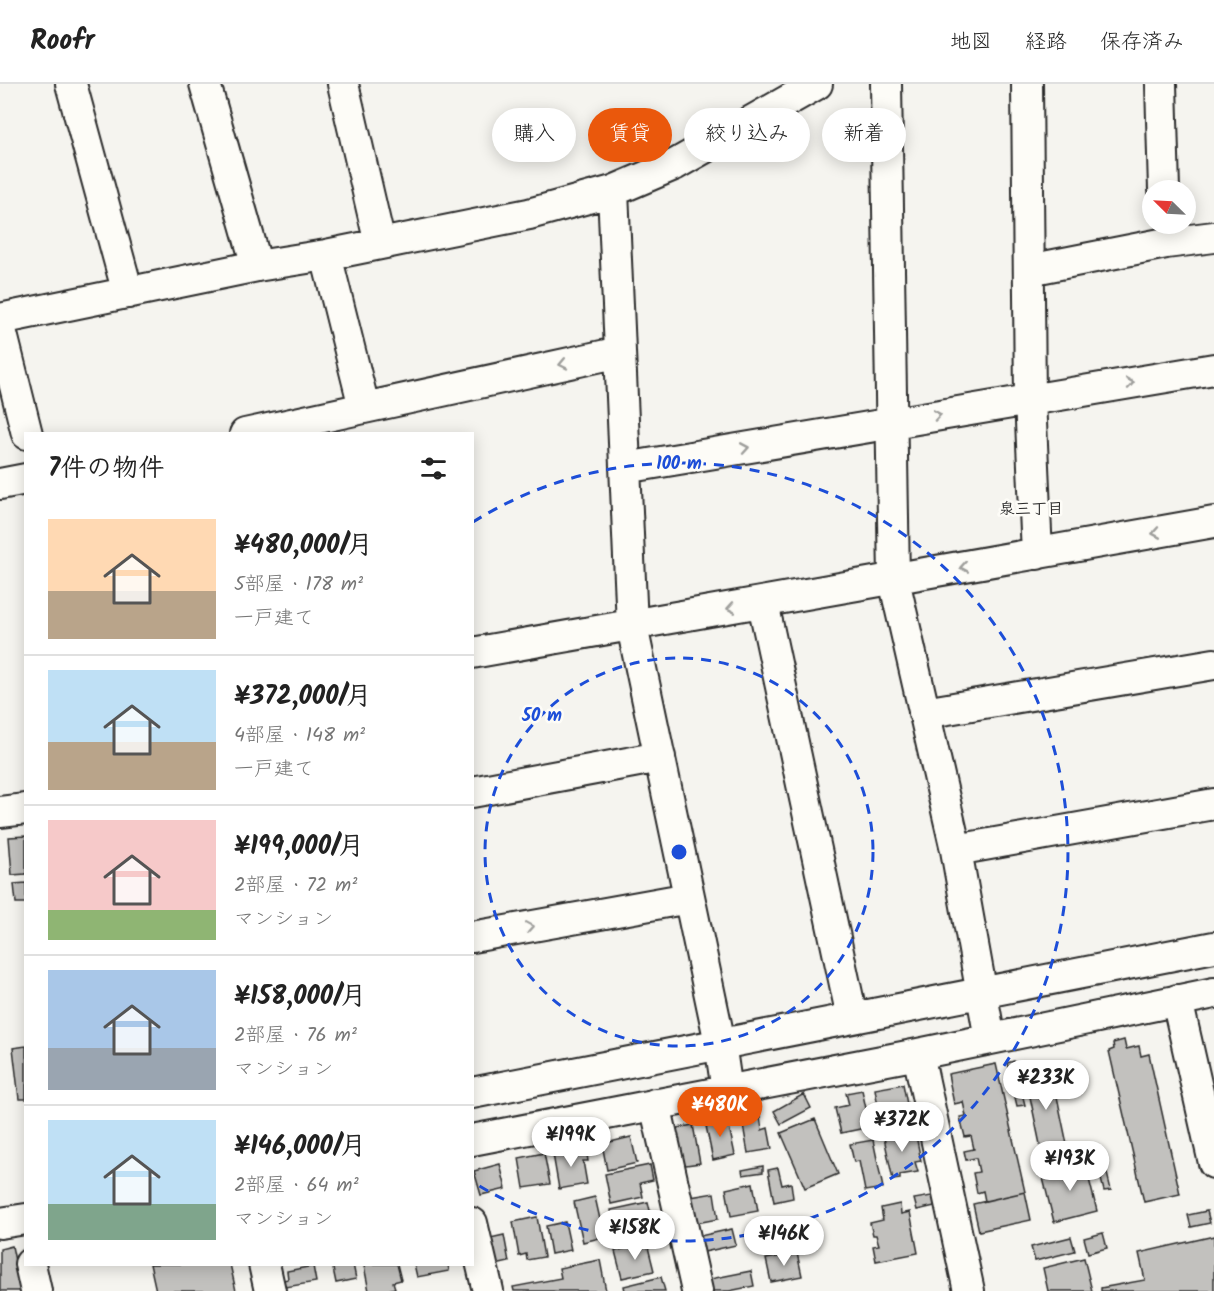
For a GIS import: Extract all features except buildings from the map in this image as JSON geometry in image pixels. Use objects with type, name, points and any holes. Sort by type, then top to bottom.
[{"type":"street","points":[[71,84],[128,293]]},
{"type":"street","points":[[205,84],[257,266]]},
{"type":"street","points":[[343,84],[380,244]]},
{"type":"street","points":[[0,319],[257,266],[326,255],[530,214],[613,192],[676,164],[780,93],[818,84]]},
{"type":"street","points":[[886,84],[894,579],[956,850],[990,1039]]},
{"type":"street","points":[[1027,84],[1030,400],[1037,554]]},
{"type":"street","points":[[1161,84],[1164,180]]},
{"type":"street","points":[[613,192],[632,626],[720,1043],[727,1091]]},
{"type":"street","points":[[1029,270],[1162,234]]},
{"type":"street","points":[[1178,234],[1214,237]]},
{"type":"street","points":[[326,255],[364,407]]},
{"type":"street","points":[[0,326],[26,432]]},
{"type":"street","points":[[264,432],[319,426],[364,407],[620,352]]},
{"type":"street","points":[[625,468],[1214,369]]},
{"type":"street","points":[[0,484],[24,479]]},
{"type":"street","points":[[474,652],[632,626],[1214,522]]},
{"type":"street","points":[[763,603],[852,1017]]},
{"type":"street","points":[[924,713],[1214,664]]},
{"type":"street","points":[[474,792],[660,757]]},
{"type":"street","points":[[956,850],[1214,804]]},
{"type":"street","points":[[0,812],[24,809]]},
{"type":"street","points":[[474,937],[689,898]]},
{"type":"street","points":[[474,1093],[1214,947]]},
{"type":"street","points":[[474,1140],[918,1054],[1214,993]]},
{"type":"street","points":[[1177,1000],[1214,1162]]},
{"type":"street","points":[[918,1054],[969,1291]]},
{"type":"street","points":[[655,1104],[697,1291]]},
{"type":"street","points":[[474,1232],[488,1291]]},
{"type":"street","points":[[30,1266],[36,1291]]},
{"type":"street","points":[[264,1266],[270,1291]]},
{"type":"district","name":"泉三丁目","points":[[1031,509]]}]
